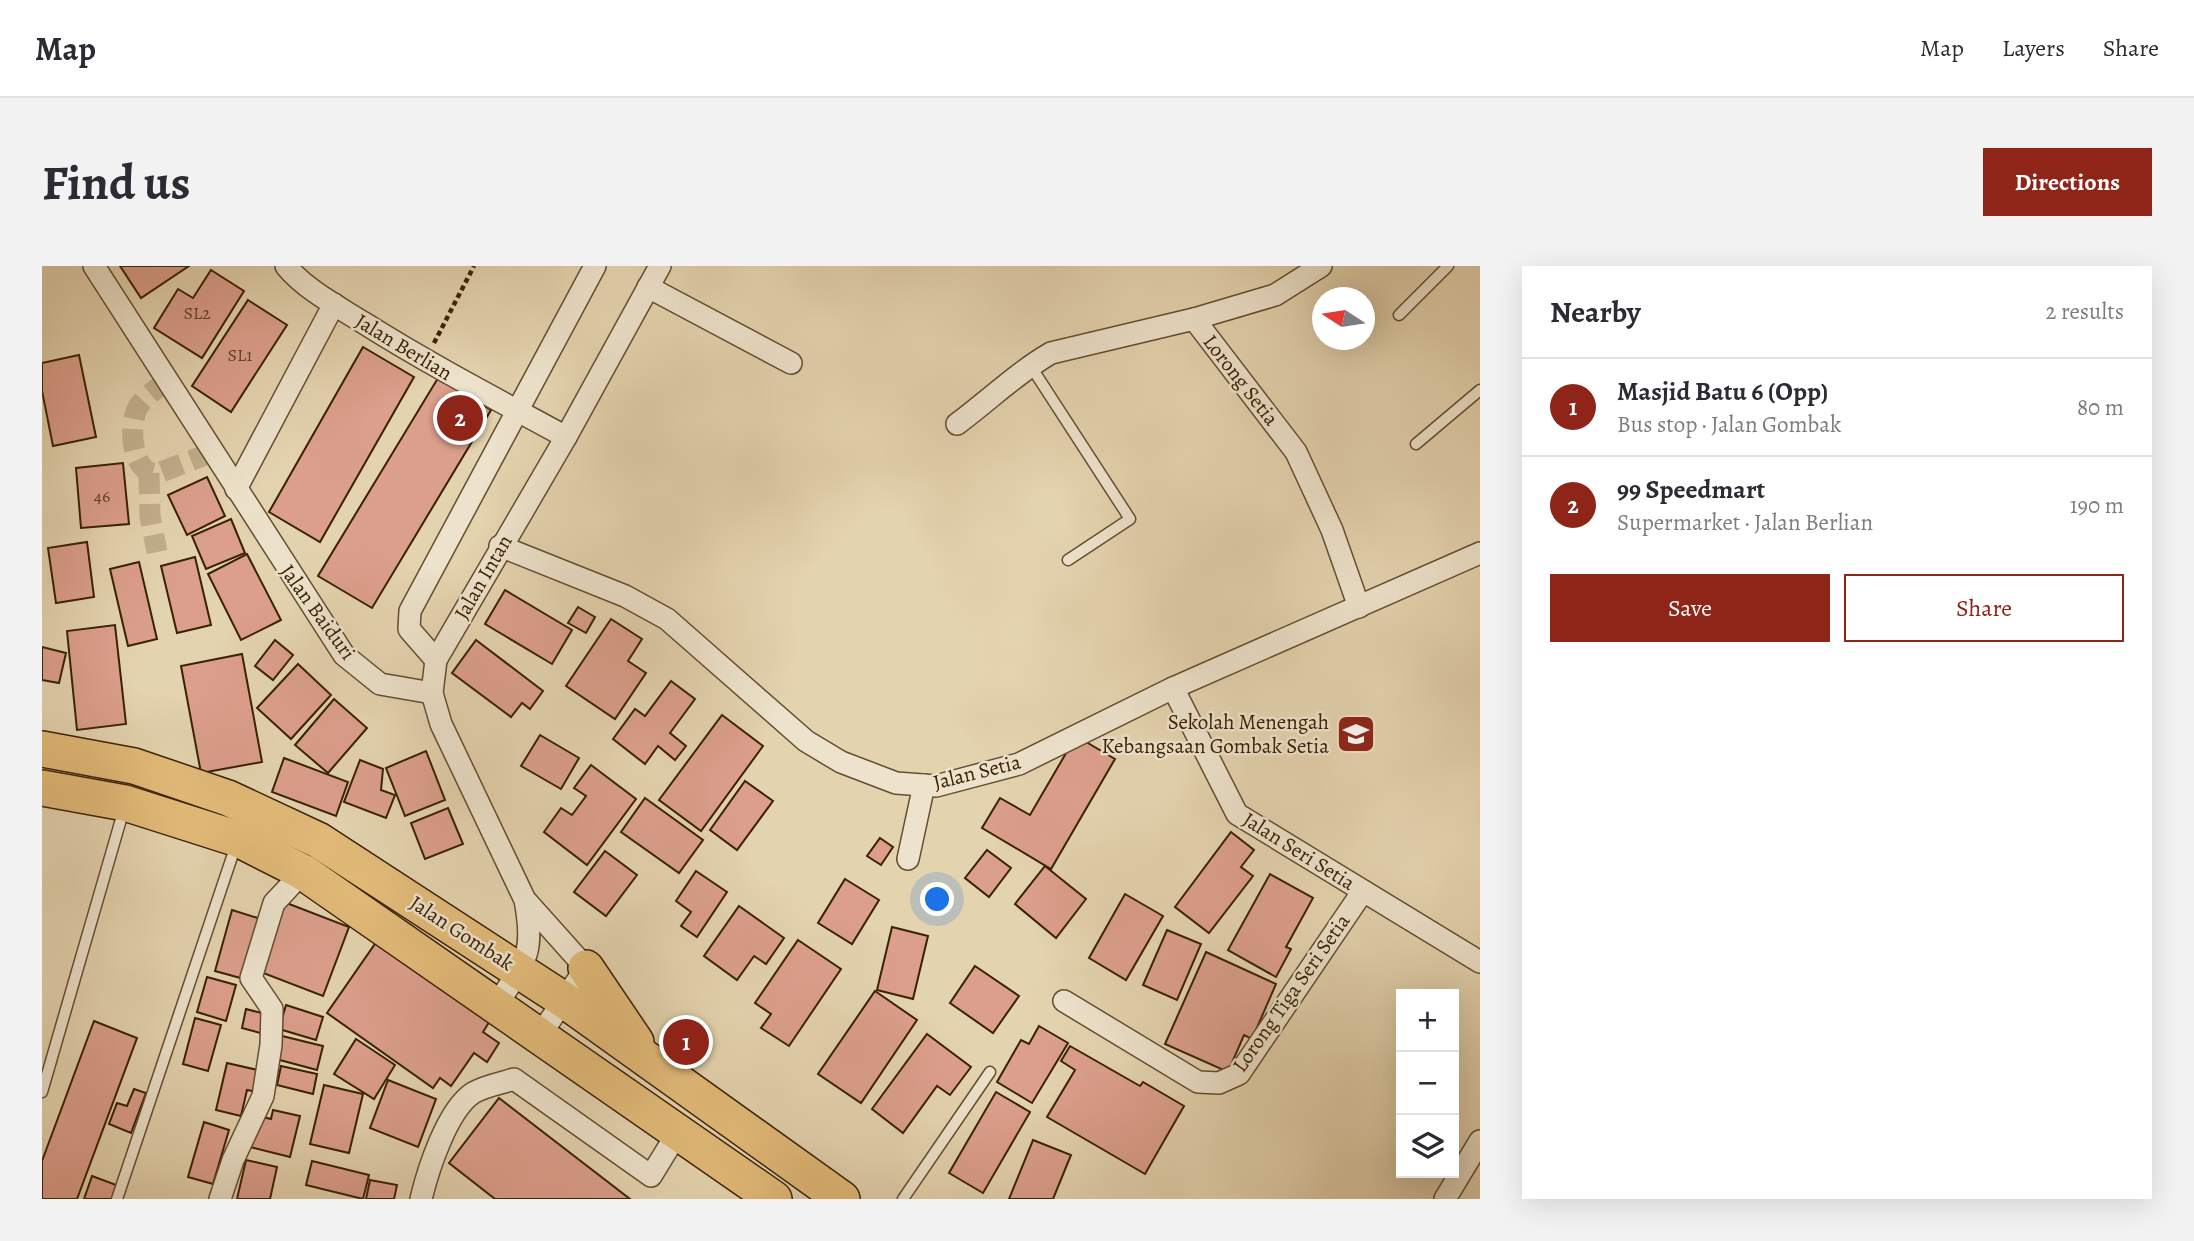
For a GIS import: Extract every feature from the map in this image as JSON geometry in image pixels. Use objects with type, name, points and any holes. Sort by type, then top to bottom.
[{"type":"main road","name":"Jalan Gombak","points":[[42,749],[134,766],[228,798],[318,840],[564,1000],[842,1199]]},
{"type":"main road","name":"Jalan Gombak","points":[[42,788],[125,803],[238,839],[303,872],[497,1004],[774,1199]]},
{"type":"main road","points":[[586,968],[650,1062]]},
{"type":"street","name":"Jalan Baiduri","points":[[93,266],[344,655],[380,684],[432,693]]},
{"type":"street","name":"Jalan Berlian","points":[[286,266],[296,278],[334,304],[425,361],[566,437]]},
{"type":"street","points":[[436,660],[410,629],[410,611],[595,266]]},
{"type":"street","name":"Jalan Intan","points":[[586,968],[525,900],[441,723],[432,693],[436,660],[500,546],[566,437],[660,266]]},
{"type":"street","points":[[1194,319],[1275,295],[1321,266]]},
{"type":"street","points":[[648,287],[791,363]]},
{"type":"street","points":[[236,489],[334,304]]},
{"type":"street","name":"Lorong Setia","points":[[957,424],[1015,381],[1030,365],[1051,353],[1194,319],[1296,452],[1332,530],[1359,607]]},
{"type":"street","name":"Jalan Setia","points":[[500,546],[625,596],[667,619],[806,741],[841,762],[897,783],[936,786],[1019,764],[1173,688],[1480,553]]},
{"type":"street","name":"Jalan Seri Setia","points":[[1173,688],[1237,814],[1480,962]]},
{"type":"street","points":[[908,859],[924,785]]},
{"type":"street","points":[[220,1199],[233,1160],[263,1096],[271,1045],[272,1009],[251,978],[274,904],[303,872]]},
{"type":"street","name":"Lorong Tiga Seri Setia","points":[[1064,1001],[1198,1082],[1219,1083],[1239,1074],[1363,891]]},
{"type":"street","name":"Jalan Intan","points":[[497,1004],[520,971],[531,943],[525,900]]},
{"type":"street","points":[[540,1035],[586,968]]},
{"type":"street","points":[[421,1199],[426,1176],[455,1111],[473,1093],[514,1079],[651,1176],[678,1132]]},
{"type":"street","points":[[1445,1199],[1480,1141]]},
{"type":"lane","points":[[1399,315],[1448,266]]},
{"type":"lane","points":[[1030,365],[1130,519],[1068,560]]},
{"type":"lane","points":[[1416,444],[1480,390]]},
{"type":"lane","points":[[42,1092],[125,803]]},
{"type":"lane","points":[[117,1199],[238,839]]},
{"type":"lane","points":[[903,1199],[990,1072]]},
{"type":"path","points":[[425,361],[474,266]]},
{"type":"building","points":[[120,266],[189,266],[141,298]]},
{"type":"building","points":[[211,270],[244,291],[202,358],[154,328],[178,289],[193,298]]},
{"type":"building","points":[[248,300],[287,325],[231,412],[192,386]]},
{"type":"building","points":[[363,347],[414,377],[320,542],[269,512]]},
{"type":"building","points":[[79,355],[96,437],[53,446],[42,391],[42,363]]},
{"type":"building","points":[[438,378],[491,410],[372,608],[318,576]]},
{"type":"building","points":[[123,463],[129,524],[81,528],[76,468]]},
{"type":"building","points":[[207,477],[225,516],[187,535],[168,495]]},
{"type":"building","points":[[231,519],[245,553],[206,569],[192,536]]},
{"type":"building","points":[[87,542],[94,597],[56,603],[48,548]]},
{"type":"building","points":[[247,554],[281,620],[241,640],[208,574]]},
{"type":"building","points":[[195,557],[211,625],[177,633],[161,566]]},
{"type":"building","points":[[139,562],[157,639],[128,646],[110,569]]},
{"type":"building","points":[[505,590],[572,630],[552,664],[485,624]]},
{"type":"building","points":[[578,607],[595,617],[586,633],[568,623]]},
{"type":"building","points":[[611,619],[642,639],[628,661],[646,673],[615,719],[566,686]]},
{"type":"building","points":[[115,625],[126,724],[77,730],[67,631]]},
{"type":"building","points":[[275,640],[293,655],[273,680],[255,666]]},
{"type":"building","points":[[476,640],[543,691],[530,709],[522,703],[511,717],[452,673]]},
{"type":"building","points":[[42,647],[66,653],[59,683],[42,680]]},
{"type":"building","points":[[242,654],[262,762],[201,773],[181,666]]},
{"type":"building","points":[[298,664],[331,695],[291,739],[257,708]]},
{"type":"building","points":[[671,681],[695,699],[670,733],[686,746],[675,760],[658,746],[645,764],[613,739],[635,709],[645,716]]},
{"type":"building","points":[[334,699],[367,728],[328,773],[295,745]]},
{"type":"building","points":[[722,715],[763,746],[701,831],[659,800]]},
{"type":"building","points":[[540,735],[579,758],[561,789],[521,766]]},
{"type":"building","points":[[1076,736],[1115,759],[1051,869],[982,828],[1000,798],[1030,815]]},
{"type":"building","points":[[426,751],[445,800],[405,816],[386,768]]},
{"type":"building","points":[[284,758],[348,782],[336,816],[272,792]]},
{"type":"building","points":[[360,760],[383,769],[381,790],[395,795],[386,818],[344,802]]},
{"type":"building","points":[[591,765],[636,799],[587,865],[544,832],[561,808],[572,815],[586,796],[574,788]]},
{"type":"building","points":[[745,781],[773,801],[737,850],[710,830]]},
{"type":"building","points":[[645,798],[703,840],[679,873],[621,832]]},
{"type":"building","points":[[448,808],[463,844],[425,859],[411,823]]},
{"type":"building","points":[[1231,832],[1254,850],[1241,867],[1253,876],[1209,933],[1175,907]]},
{"type":"building","points":[[880,838],[893,847],[881,865],[867,856]]},
{"type":"building","points":[[987,850],[1011,868],[989,897],[965,878]]},
{"type":"building","points":[[605,851],[637,875],[606,916],[574,892]]},
{"type":"building","points":[[1045,866],[1086,899],[1056,938],[1015,904]]},
{"type":"building","points":[[696,871],[727,892],[697,937],[681,926],[691,912],[676,901]]},
{"type":"building","points":[[1270,874],[1313,898],[1286,947],[1291,949],[1276,977],[1228,950]]},
{"type":"building","points":[[845,879],[879,900],[852,944],[818,923]]},
{"type":"building","points":[[1125,894],[1163,916],[1126,980],[1089,958]]},
{"type":"building","points":[[284,902],[349,927],[323,996],[258,971]]},
{"type":"building","points":[[739,906],[784,938],[766,964],[754,956],[737,980],[704,956]]},
{"type":"building","points":[[232,910],[261,919],[244,979],[215,971]]},
{"type":"building","points":[[892,927],[928,936],[913,999],[877,990]]},
{"type":"building","points":[[1167,930],[1201,944],[1177,1000],[1143,985]]},
{"type":"building","points":[[798,940],[841,969],[789,1046],[761,1028],[771,1014],[755,1003]]},
{"type":"building","points":[[377,941],[491,1019],[483,1032],[499,1043],[487,1062],[474,1053],[451,1086],[440,1078],[433,1088],[327,1013]]},
{"type":"building","points":[[1206,952],[1276,984],[1252,1039],[1244,1035],[1228,1072],[1165,1044]]},
{"type":"building","points":[[975,966],[1019,996],[993,1033],[950,1003]]},
{"type":"building","points":[[207,977],[236,985],[226,1021],[197,1012]]},
{"type":"building","points":[[875,991],[917,1020],[861,1103],[818,1074]]},
{"type":"building","points":[[286,1005],[323,1017],[316,1040],[279,1029]]},
{"type":"building","points":[[246,1009],[269,1015],[264,1034],[242,1028]]},
{"type":"building","points":[[195,1018],[221,1025],[208,1071],[183,1064]]},
{"type":"building","points":[[94,1021],[137,1038],[77,1199],[42,1199],[42,1161]]},
{"type":"building","points":[[1039,1026],[1068,1043],[1032,1103],[997,1082],[1021,1040],[1029,1044]]},
{"type":"building","points":[[927,1034],[971,1067],[950,1095],[937,1086],[903,1133],[872,1109]]},
{"type":"building","points":[[282,1036],[323,1046],[317,1070],[276,1059]]},
{"type":"building","points":[[356,1039],[395,1065],[374,1099],[334,1074]]},
{"type":"building","points":[[1070,1046],[1140,1086],[1143,1082],[1184,1106],[1145,1174],[1047,1117],[1075,1070],[1061,1061]]},
{"type":"building","points":[[227,1063],[262,1071],[257,1092],[247,1090],[241,1116],[216,1110]]},
{"type":"building","points":[[281,1066],[317,1074],[313,1094],[277,1085]]},
{"type":"building","points":[[388,1080],[436,1099],[418,1147],[370,1128]]},
{"type":"building","points":[[324,1085],[363,1094],[349,1153],[310,1144]]},
{"type":"building","points":[[134,1089],[146,1093],[131,1133],[109,1124],[117,1103],[127,1106]]},
{"type":"building","points":[[996,1092],[1030,1112],[983,1193],[949,1173]]},
{"type":"building","points":[[499,1098],[630,1199],[495,1199],[449,1163]]},
{"type":"building","points":[[273,1110],[300,1116],[290,1157],[250,1147],[258,1116],[271,1119]]},
{"type":"building","points":[[204,1122],[229,1130],[213,1184],[188,1177]]},
{"type":"building","points":[[1033,1140],[1071,1155],[1053,1199],[1009,1199]]},
{"type":"building","points":[[246,1160],[277,1167],[270,1199],[237,1199]]},
{"type":"building","points":[[312,1161],[369,1175],[363,1199],[306,1185]]},
{"type":"building","points":[[92,1176],[119,1186],[115,1199],[84,1199]]},
{"type":"building","points":[[370,1180],[397,1185],[394,1199],[366,1199]]},
{"type":"tunnel","points":[[167,381],[144,400],[135,415],[134,446],[141,465],[156,474],[213,452]]},
{"type":"tunnel","points":[[149,473],[150,516],[157,552]]},
{"type":"place","name":"99 Speedmart","points":[[460,418]]},
{"type":"place","name":"Sekolah Menengah Kebangsaan Gombak Setia","points":[[1356,734]]},
{"type":"place","name":"Masjid Batu 6 (Opp)","points":[[686,1042]]}]
